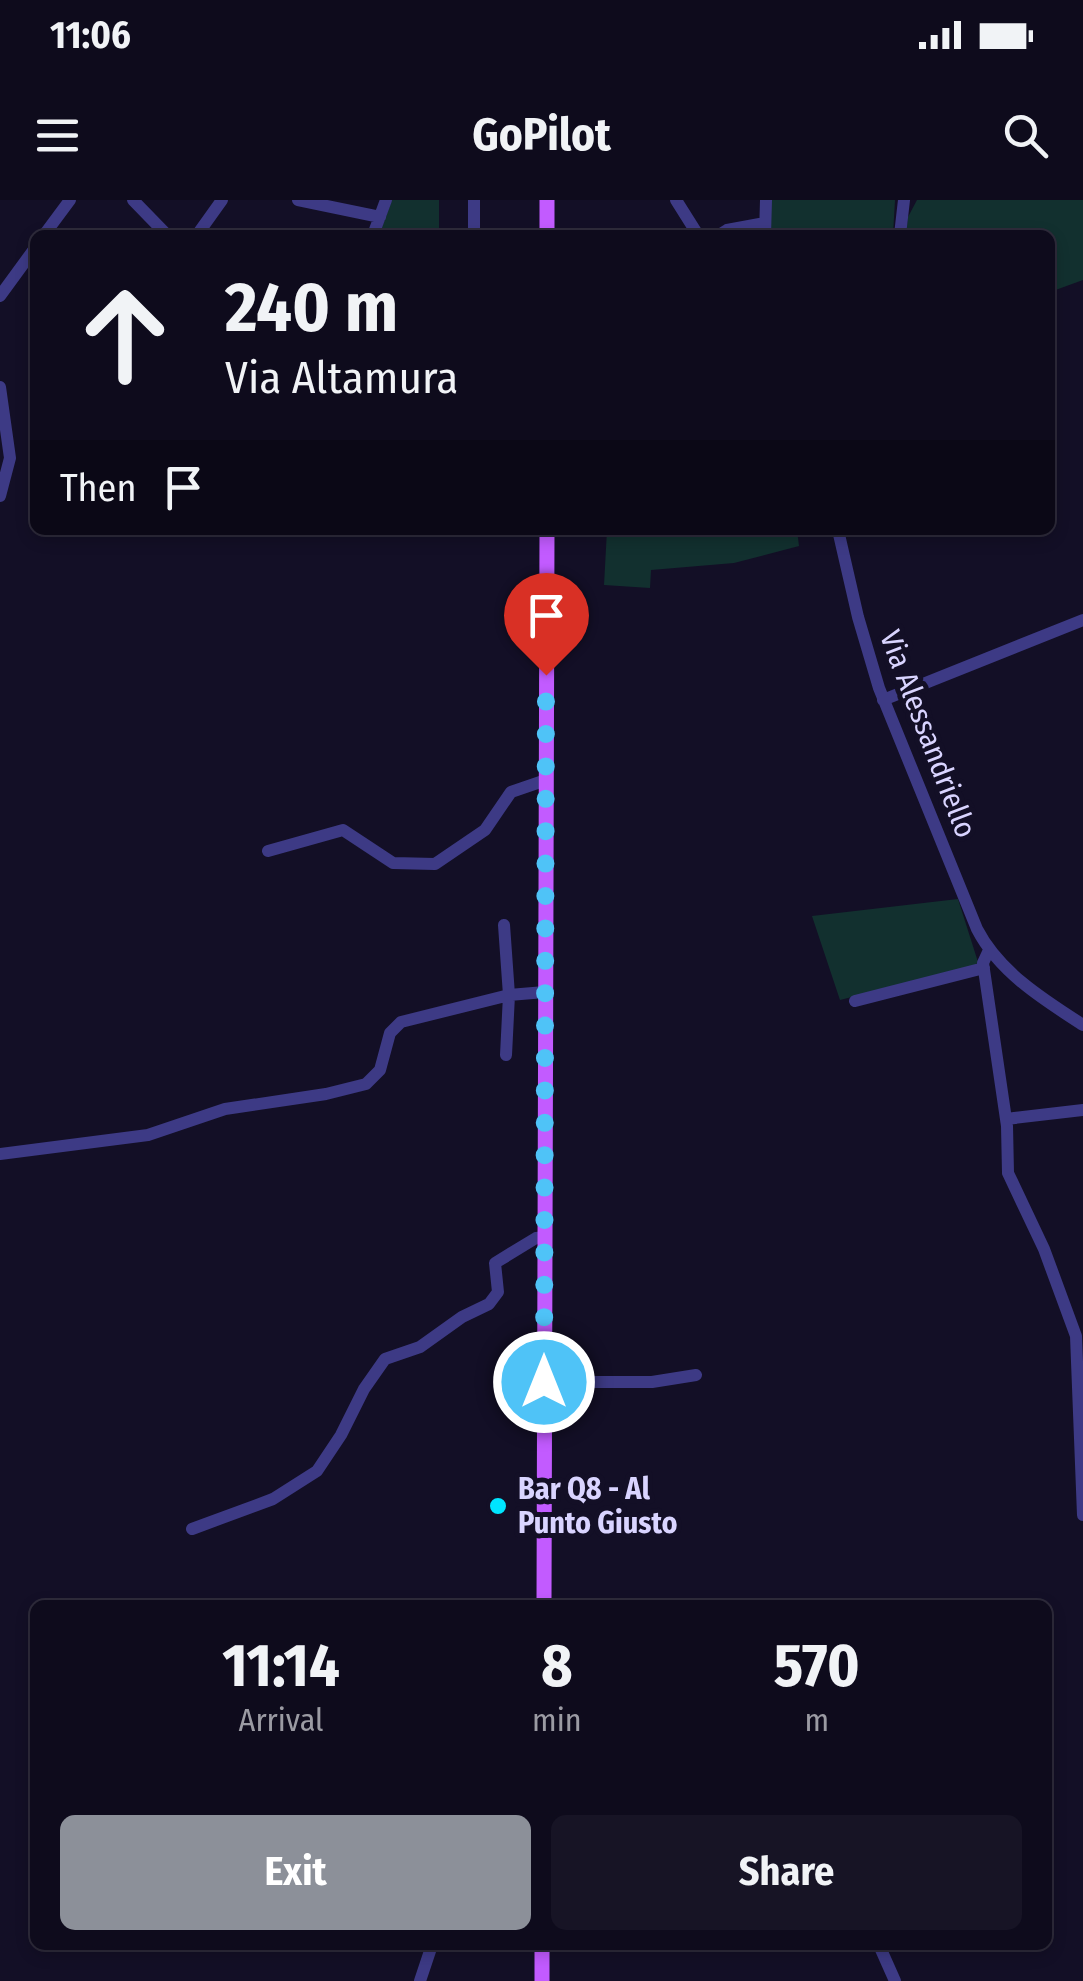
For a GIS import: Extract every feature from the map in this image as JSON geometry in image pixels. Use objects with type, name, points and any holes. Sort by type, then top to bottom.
[{"type":"main road","points":[[547,200],[547,230]]},
{"type":"main road","points":[[544,1600],[549,1411],[544,1382],[548,535]]},
{"type":"main road","points":[[542,1950],[542,1981]]},
{"type":"street","points":[[48,230],[70,200]]},
{"type":"street","points":[[134,200],[161,230]]},
{"type":"street","points":[[200,230],[221,200]]},
{"type":"street","points":[[298,200],[380,217]]},
{"type":"street","points":[[375,230],[386,200]]},
{"type":"street","points":[[474,200],[474,230]]},
{"type":"street","points":[[676,200],[695,230]]},
{"type":"street","points":[[727,230],[765,229],[766,200]]},
{"type":"street","points":[[901,230],[904,200]]},
{"type":"street","points":[[0,296],[30,255]]},
{"type":"street","points":[[0,387],[10,458],[0,496]]},
{"type":"street","name":"Via Alessandriello","points":[[839,535],[860,629],[884,700],[989,950]]},
{"type":"street","points":[[884,700],[1083,620]]},
{"type":"street","points":[[268,850],[343,830],[393,863],[435,864],[485,830],[511,792],[546,780]]},
{"type":"street","points":[[504,925],[509,995],[506,1055]]},
{"type":"street","points":[[1083,1025],[1034,992],[989,950],[984,968],[1006,1120],[1010,1181],[1044,1249],[1074,1327],[1083,1515]]},
{"type":"street","points":[[854,1000],[984,968]]},
{"type":"street","points":[[0,1154],[148,1135],[225,1109],[366,1084],[380,1070],[390,1033],[401,1022],[509,995],[545,992]]},
{"type":"street","points":[[1006,1120],[1083,1110]]},
{"type":"street","points":[[192,1529],[272,1498],[318,1471],[385,1359],[420,1347],[489,1304],[498,1292],[495,1262],[536,1238],[545,1237]]},
{"type":"street","points":[[544,1382],[652,1382],[696,1374]]},
{"type":"street","points":[[420,1981],[430,1950]]},
{"type":"street","points":[[881,1950],[895,1981]]},
{"type":"green space","points":[[392,200],[439,200],[439,230],[381,230]]},
{"type":"green space","points":[[770,200],[895,200],[893,230],[770,230]]},
{"type":"green space","points":[[917,200],[1083,200],[1083,280],[1055,290],[1055,230],[907,230]]},
{"type":"green space","points":[[607,535],[798,535],[799,546],[734,563],[651,570],[650,588],[604,585]]},
{"type":"green space","points":[[958,899],[978,962],[974,966],[840,1000],[812,916]]},
{"type":"place","name":"Bar Q8 - Al Punto Giusto","points":[[498,1506]]},
{"type":"route","points":[[544,1382],[546,675]]}]
